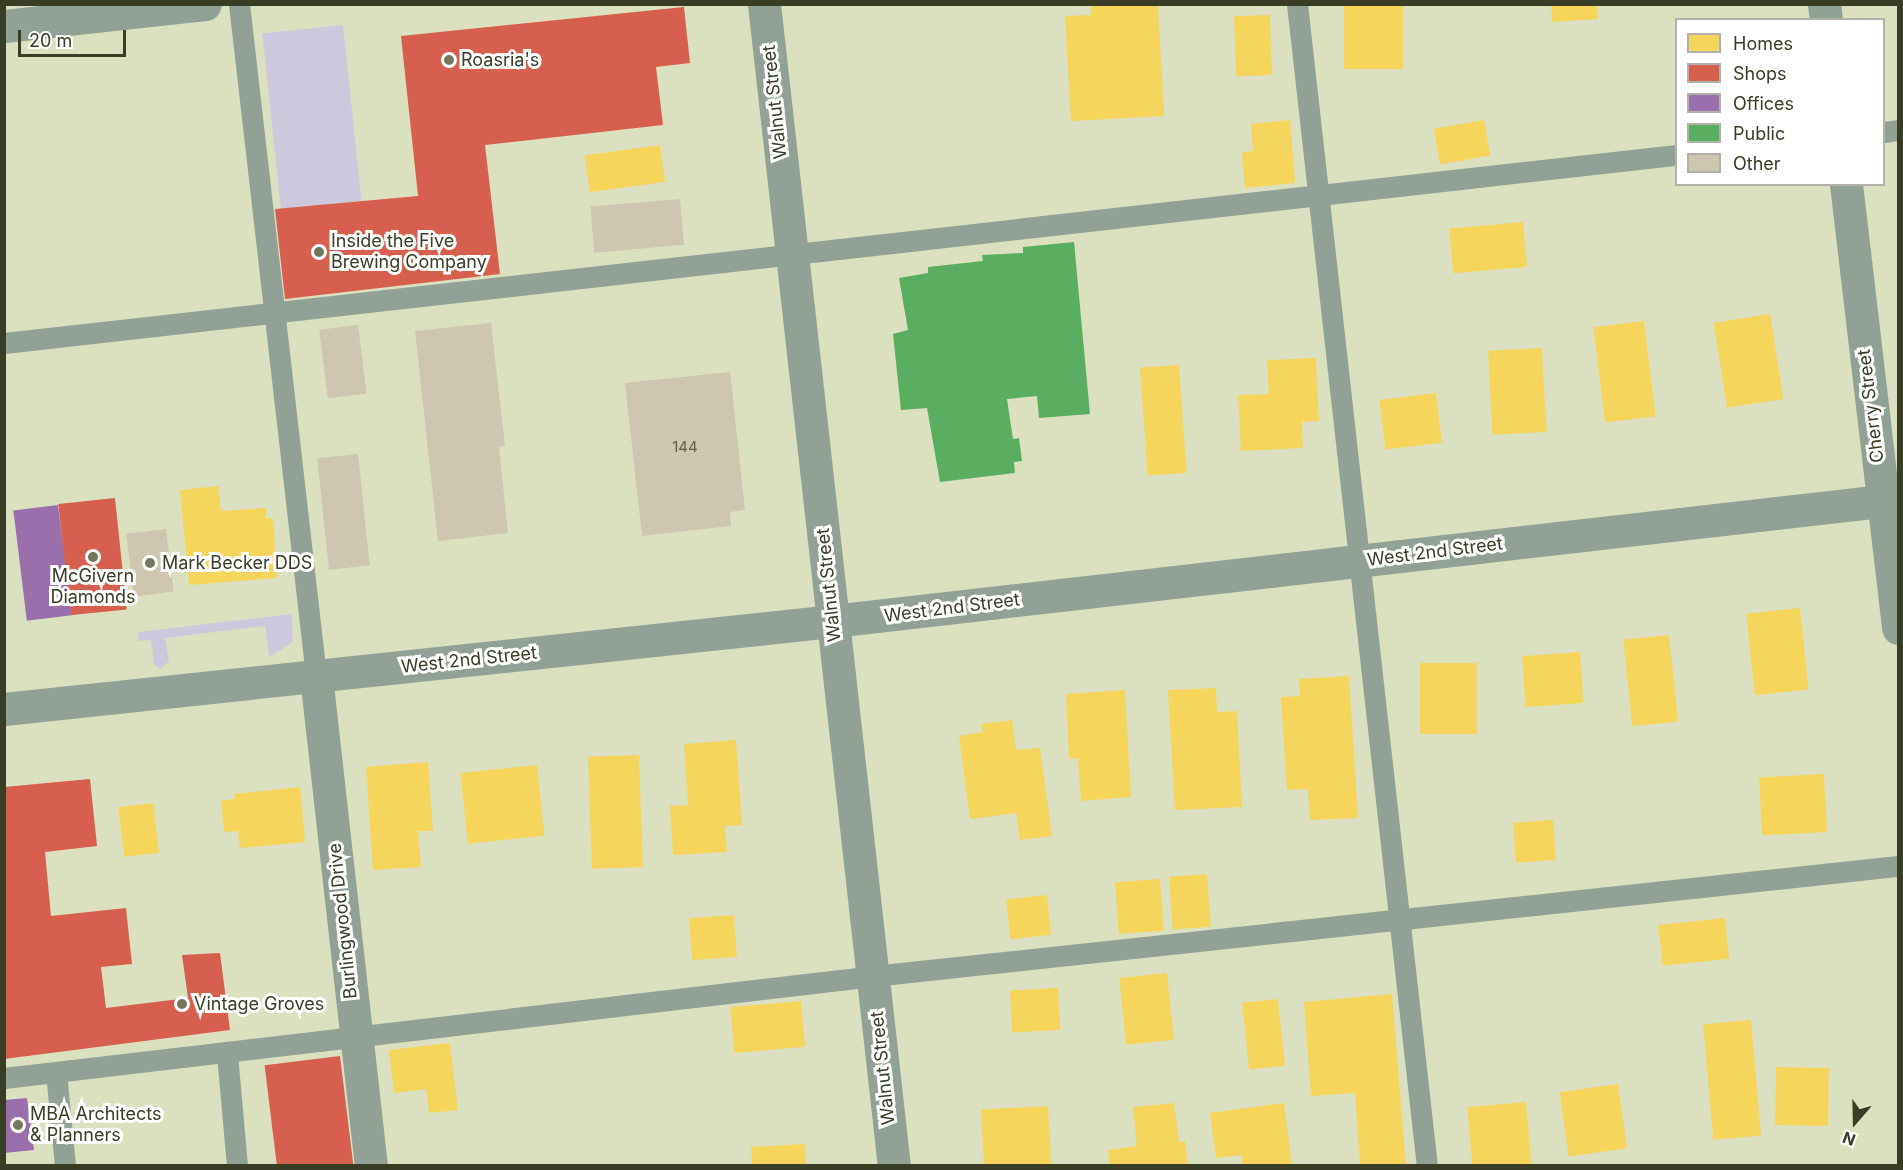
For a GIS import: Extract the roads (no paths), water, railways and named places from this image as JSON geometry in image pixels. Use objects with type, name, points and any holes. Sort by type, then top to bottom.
[{"type":"street","points":[[4,26],[205,4]]},
{"type":"street","name":"Walnut Street","points":[[764,4],[894,1166]]},
{"type":"street","name":"Cherry Street","points":[[1846,186],[1891,500],[1899,628]]},
{"type":"street","name":"West 2nd Street","points":[[4,709],[833,621],[1891,500]]},
{"type":"street","name":"Burlingwood Drive","points":[[316,676],[371,1166]]},
{"type":"lane","points":[[239,4],[272,314],[316,676]]},
{"type":"lane","points":[[1297,4],[1358,561],[1402,922],[1427,1166]]},
{"type":"lane","points":[[4,343],[1675,155]]},
{"type":"lane","points":[[4,1078],[356,1040],[873,976],[1402,922],[1899,866]]},
{"type":"lane","points":[[227,1054],[237,1166]]},
{"type":"lane","points":[[56,1072],[65,1166]]},
{"type":"place","name":"Roasria's","points":[[449,60]]},
{"type":"place","name":"Inside the Five Brewing Company","points":[[319,252]]},
{"type":"place","name":"McGivern Diamonds","points":[[93,557]]},
{"type":"place","name":"Mark Becker DDS","points":[[150,563]]},
{"type":"place","name":"Vintage Groves","points":[[182,1004]]},
{"type":"place","name":"MBA Architects & Planners","points":[[18,1125]]}]
